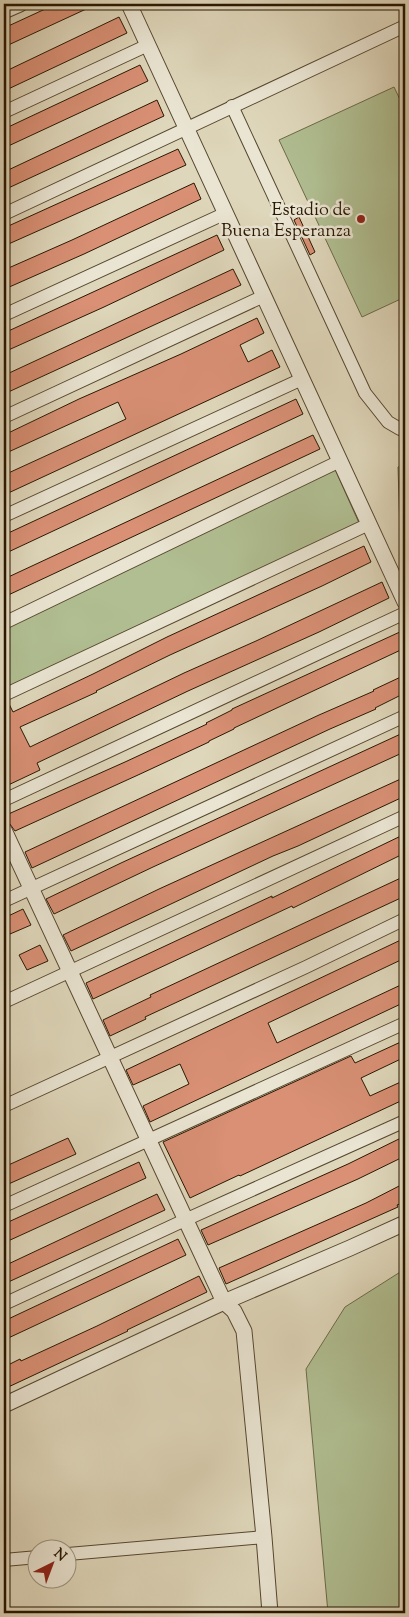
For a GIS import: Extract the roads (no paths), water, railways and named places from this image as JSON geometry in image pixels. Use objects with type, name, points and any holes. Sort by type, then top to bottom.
[{"type":"street","points":[[4,11],[20,4]]},
{"type":"street","points":[[129,4],[405,602]]},
{"type":"street","points":[[4,214],[405,26]]},
{"type":"street","points":[[4,112],[148,45]]},
{"type":"street","points":[[232,106],[365,393],[388,422],[400,429]]},
{"type":"street","points":[[4,315],[226,213]]},
{"type":"street","points":[[4,416],[264,296]]},
{"type":"street","points":[[4,516],[302,379]]},
{"type":"street","points":[[4,623],[340,461]]},
{"type":"street","points":[[4,695],[369,524]]},
{"type":"street","points":[[4,800],[405,613]]},
{"type":"street","points":[[4,901],[405,716]]},
{"type":"street","points":[[4,1002],[405,816]]},
{"type":"street","points":[[4,830],[224,1302],[234,1311],[244,1331],[270,1613]]},
{"type":"street","points":[[4,1106],[405,920]]},
{"type":"street","points":[[4,1206],[405,1022]]},
{"type":"street","points":[[4,1304],[405,1120]]},
{"type":"street","points":[[4,1405],[224,1302],[405,1223]]},
{"type":"street","points":[[78,1553],[264,1537]]},
{"type":"street","points":[[4,1560],[28,1558]]},
{"type":"place","name":"Estadio de Buena Esperanza","points":[[361,219]]}]
